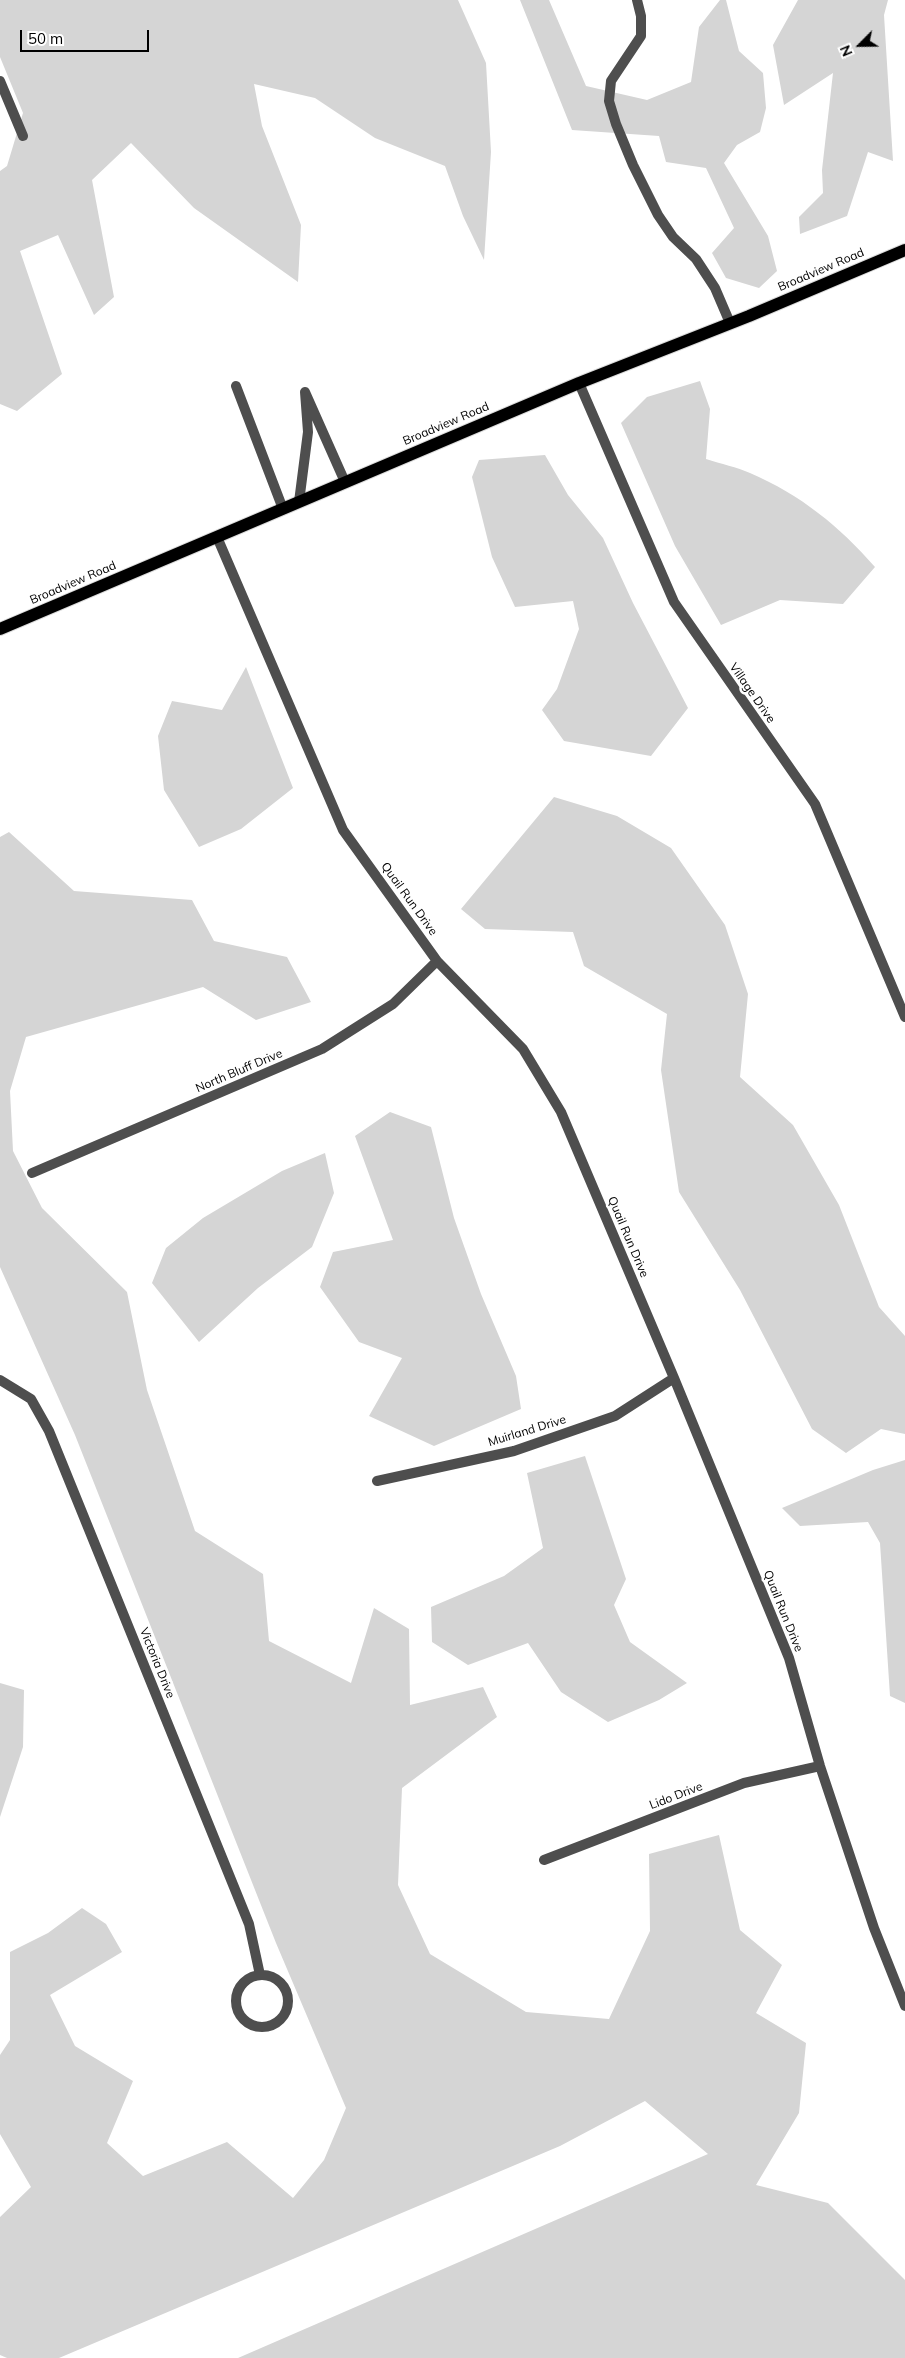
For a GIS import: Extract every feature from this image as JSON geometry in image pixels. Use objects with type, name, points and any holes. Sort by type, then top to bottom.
[{"type":"main road","name":"Broadview Road","points":[[0,629],[579,383],[905,250]]},
{"type":"street","points":[[637,0],[641,16],[641,36],[611,81],[610,102],[616,124],[658,215],[673,236],[696,259],[715,288],[730,323]]},
{"type":"street","points":[[0,80],[23,136]]},
{"type":"street","name":"Village Drive","points":[[579,383],[674,602],[815,804],[905,1017]]},
{"type":"street","points":[[236,386],[283,509]]},
{"type":"street","points":[[298,502],[308,432],[305,392],[345,482]]},
{"type":"street","name":"Quail Run Drive","points":[[217,538],[344,830],[437,961],[523,1049],[561,1112],[674,1378],[789,1658],[820,1766],[874,1928],[905,2006]]},
{"type":"street","name":"North Bluff Drive","points":[[32,1173],[322,1049],[393,1004],[437,961]]},
{"type":"street","name":"Muirland Drive","points":[[377,1481],[514,1451],[615,1416],[674,1378]]},
{"type":"street","name":"Victoria Drive","points":[[0,1380],[31,1400],[49,1431],[249,1924],[260,1975]]},
{"type":"street","name":"Lido Drive","points":[[544,1860],[744,1783],[820,1766]]},
{"type":"street","points":[[260,1975],[278,1981],[287,1995],[287,2009],[280,2020],[267,2027],[257,2027],[243,2020],[236,2003],[237,1993],[248,1979],[260,1975]]},
{"type":"shaded area","points":[[0,0],[458,0],[486,63],[491,152],[484,260],[463,216],[445,166],[375,138],[315,98],[254,84],[262,126],[301,225],[298,282],[194,208],[131,143],[92,180],[114,297],[94,315],[58,235],[20,251],[62,374],[17,411],[0,404],[0,171],[7,166],[23,113],[0,57]]},
{"type":"shaded area","points":[[520,0],[549,0],[586,86],[647,100],[691,82],[699,27],[720,0],[726,0],[739,51],[763,73],[766,108],[760,132],[737,145],[724,163],[768,236],[777,271],[759,288],[726,278],[712,253],[734,228],[706,168],[666,162],[659,136],[572,130]]},
{"type":"shaded area","points":[[798,0],[888,0],[884,15],[893,161],[868,152],[847,216],[800,234],[799,217],[823,193],[822,170],[833,73],[784,105],[773,45]]},
{"type":"shaded area","points":[[700,381],[710,409],[706,459],[750,473],[786,491],[833,525],[875,567],[843,604],[780,600],[721,625],[675,546],[621,423],[647,397]]},
{"type":"shaded area","points":[[545,455],[568,495],[603,538],[633,603],[688,708],[651,756],[564,741],[542,710],[557,689],[579,629],[573,601],[515,607],[492,557],[472,477],[479,460]]},
{"type":"shaded area","points":[[246,667],[293,788],[241,829],[199,847],[164,790],[158,736],[172,701],[222,710]]},
{"type":"shaded area","points":[[554,797],[617,816],[671,848],[725,925],[748,994],[740,1077],[793,1125],[839,1205],[879,1307],[905,1336],[905,1434],[881,1429],[846,1453],[812,1429],[740,1290],[679,1192],[661,1070],[667,1014],[584,966],[573,932],[485,929],[461,909]]},
{"type":"shaded area","points":[[9,832],[74,891],[192,900],[214,941],[287,957],[311,1002],[256,1020],[203,987],[26,1037],[10,1091],[13,1151],[42,1208],[127,1292],[147,1390],[195,1531],[263,1574],[269,1641],[351,1683],[374,1608],[409,1629],[410,1705],[483,1687],[497,1717],[402,1788],[398,1885],[430,1954],[526,2012],[609,2019],[650,1931],[649,1854],[719,1835],[740,1930],[782,1965],[756,2013],[806,2043],[799,2113],[756,2185],[828,2203],[905,2280],[905,2358],[238,2358],[708,2154],[645,2101],[560,2146],[59,2358],[7,2358],[0,2355],[0,2217],[31,2187],[0,2134],[0,2055],[10,2040],[10,1952],[48,1933],[82,1908],[106,1924],[122,1952],[50,1995],[75,2046],[133,2081],[107,2143],[143,2176],[227,2142],[293,2198],[324,2160],[346,2108],[276,1943],[75,1435],[0,1267],[0,837]]},
{"type":"shaded area","points":[[390,1112],[431,1127],[454,1218],[481,1294],[516,1376],[521,1409],[434,1446],[369,1416],[402,1358],[359,1342],[320,1287],[333,1252],[393,1240],[355,1136]]},
{"type":"shaded area","points":[[325,1153],[334,1193],[312,1247],[258,1288],[199,1342],[152,1283],[166,1248],[203,1218],[282,1171]]},
{"type":"shaded area","points":[[585,1456],[626,1579],[614,1605],[630,1642],[687,1683],[659,1700],[608,1722],[561,1692],[528,1643],[468,1665],[432,1642],[431,1607],[504,1576],[543,1548],[527,1473]]},
{"type":"shaded area","points":[[905,1460],[905,1703],[890,1696],[880,1543],[868,1522],[800,1526],[782,1508],[873,1470]]},
{"type":"shaded area","points":[[0,1683],[24,1690],[23,1747],[0,1817]]}]
